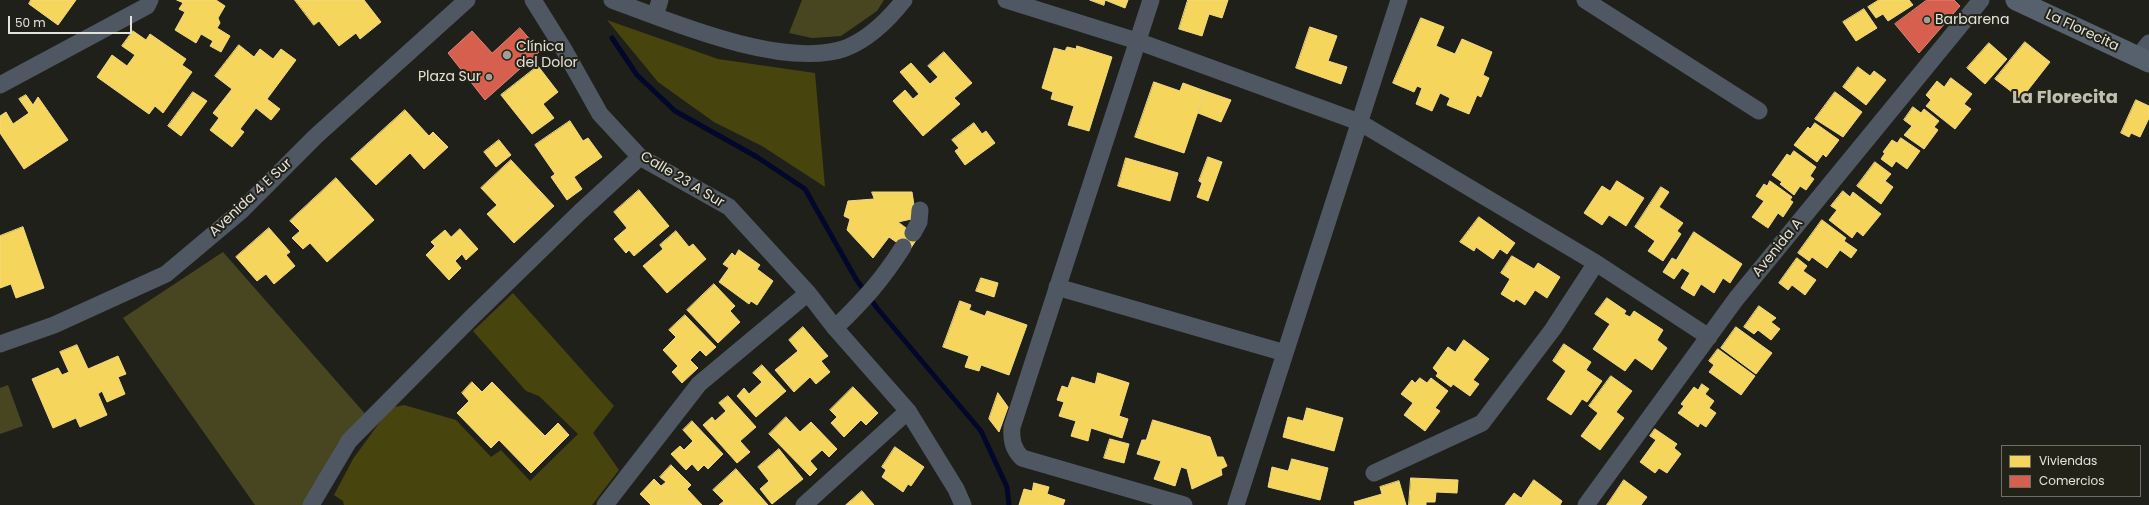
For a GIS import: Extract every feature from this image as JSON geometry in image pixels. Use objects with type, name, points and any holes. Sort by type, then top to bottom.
[{"type":"main road","name":"La Florecita","points":[[2016,0],[2145,54]]},
{"type":"street","name":"Avenida 4 E Sur","points":[[0,344],[54,325],[166,274],[241,211],[316,136],[467,0]]},
{"type":"street","name":"Calle 23 A Sur","points":[[533,0],[563,48],[600,114],[640,157],[729,207],[808,293],[835,328],[908,411],[956,489],[963,505]]},
{"type":"street","points":[[612,0],[695,31],[760,48],[815,54],[846,48],[870,34],[904,0]]},
{"type":"street","points":[[655,16],[660,0]]},
{"type":"street","points":[[1006,0],[1137,41],[1359,122],[1596,263],[1709,337]]},
{"type":"street","points":[[1151,0],[1012,427],[1012,444],[1022,458],[1184,505]]},
{"type":"street","points":[[1236,505],[1399,0]]},
{"type":"street","points":[[1585,0],[1759,111]]},
{"type":"street","name":"Avenida A","points":[[1586,505],[1736,299],[1981,0]]},
{"type":"street","points":[[0,85],[145,2]]},
{"type":"street","points":[[311,505],[349,442],[471,318],[580,212],[640,157]]},
{"type":"street","points":[[913,233],[918,222],[920,210]]},
{"type":"street","points":[[835,328],[883,279],[903,247]]},
{"type":"street","points":[[1374,473],[1482,423],[1553,329],[1596,263]]},
{"type":"street","points":[[1057,286],[1285,353]]},
{"type":"street","points":[[605,505],[699,384],[808,293]]},
{"type":"street","points":[[804,505],[908,411]]},
{"type":"shaded area","points":[[802,0],[884,0],[877,11],[841,36],[812,38],[789,33]]},
{"type":"shaded area","points":[[607,20],[718,59],[815,73],[825,187],[762,146],[714,122],[658,82]]},
{"type":"shaded area","points":[[223,252],[367,416],[338,443],[303,505],[255,505],[123,318]]},
{"type":"shaded area","points":[[513,293],[614,406],[593,433],[619,470],[592,505],[344,505],[343,501],[334,495],[353,459],[390,408],[404,405],[456,420],[491,457],[501,450],[530,481],[578,434],[539,396],[526,391],[473,331]]},
{"type":"shaded area","points":[[8,385],[23,426],[0,434],[0,388]]},
{"type":"building: Viviendas","points":[[31,0],[76,0],[58,25],[29,4]]},
{"type":"building: Viviendas","points":[[177,0],[216,0],[225,6],[218,18],[220,23],[217,28],[230,36],[221,52],[210,46],[213,41],[201,34],[196,43],[175,30],[185,12],[179,9],[183,3]]},
{"type":"building: Viviendas","points":[[295,0],[364,0],[381,22],[360,39],[356,33],[339,46],[319,21],[314,25]]},
{"type":"building: Viviendas","points":[[1090,0],[1105,0],[1104,5]]},
{"type":"building: Viviendas","points":[[1105,0],[1128,0],[1125,8]]},
{"type":"building: Viviendas","points":[[1188,0],[1228,0],[1222,18],[1209,14],[1202,36],[1179,29]]},
{"type":"building: Viviendas","points":[[1879,0],[1909,0],[1913,5],[1888,21],[1883,14],[1876,18],[1868,7]]},
{"type":"building: Viviendas","points":[[1864,9],[1877,28],[1856,41],[1843,22]]},
{"type":"building: Viviendas","points":[[1421,18],[1444,27],[1436,46],[1455,54],[1462,39],[1492,52],[1483,75],[1489,78],[1481,97],[1477,95],[1469,114],[1447,105],[1450,98],[1440,93],[1432,111],[1416,104],[1422,88],[1417,86],[1414,92],[1393,83]]},
{"type":"building: Viviendas","points":[[1310,27],[1337,36],[1328,61],[1347,67],[1341,84],[1296,68]]},
{"type":"building: Viviendas","points":[[133,31],[146,40],[150,34],[186,59],[182,65],[192,72],[163,113],[155,106],[149,114],[97,77],[112,55],[127,66],[135,55],[122,46]]},
{"type":"building: Viviendas","points":[[2025,42],[2050,62],[2021,99],[1995,79]]},
{"type":"building: Viviendas","points":[[1989,43],[2007,59],[1985,84],[1967,68]]},
{"type":"building: Viviendas","points":[[239,45],[254,57],[260,49],[273,59],[281,49],[296,60],[267,99],[280,109],[271,120],[256,108],[240,129],[244,132],[232,147],[210,130],[219,118],[213,113],[232,89],[215,76]]},
{"type":"building: Viviendas","points":[[1077,46],[1112,57],[1089,131],[1068,125],[1074,106],[1051,99],[1053,92],[1042,88],[1054,48],[1065,51],[1067,47],[1076,49]]},
{"type":"building: Viviendas","points":[[944,52],[972,83],[954,98],[960,104],[923,136],[893,101],[905,90],[913,99],[919,94],[900,72],[911,63],[930,84],[938,77],[928,66]]},
{"type":"building: Viviendas","points":[[538,66],[558,92],[543,104],[554,118],[532,134],[501,95]]},
{"type":"building: Viviendas","points":[[1858,67],[1870,76],[1874,71],[1886,80],[1866,105],[1843,87]]},
{"type":"building: Viviendas","points":[[1951,78],[1972,94],[1964,104],[1971,109],[1955,129],[1926,106],[1931,100],[1926,95],[1937,81],[1944,87]]},
{"type":"building: Viviendas","points":[[1154,82],[1180,91],[1183,83],[1205,91],[1184,153],[1135,137]]},
{"type":"building: Viviendas","points":[[1205,91],[1231,100],[1221,122],[1198,113]]},
{"type":"building: Viviendas","points":[[193,92],[207,101],[181,136],[168,126]]},
{"type":"building: Viviendas","points":[[1835,92],[1862,112],[1843,137],[1815,119]]},
{"type":"building: Viviendas","points":[[26,95],[33,105],[38,97],[68,140],[24,169],[0,133],[0,116],[6,112],[13,124],[29,113],[19,99]]},
{"type":"building: Viviendas","points":[[2136,100],[2149,106],[2149,118],[2140,137],[2131,133],[2129,137],[2121,133]]},
{"type":"building: Viviendas","points":[[1913,107],[1921,113],[1924,109],[1939,121],[1934,127],[1938,130],[1924,149],[1904,135],[1912,126],[1904,120]]},
{"type":"building: Viviendas","points":[[405,110],[429,136],[433,132],[448,147],[424,169],[410,153],[376,185],[351,159]]},
{"type":"building: Viviendas","points":[[570,121],[583,141],[588,138],[602,157],[574,177],[582,189],[567,200],[551,177],[555,174],[535,145]]},
{"type":"building: Viviendas","points":[[974,123],[982,134],[986,131],[995,143],[965,165],[955,151],[959,148],[952,140]]},
{"type":"building: Viviendas","points":[[1815,123],[1839,140],[1826,157],[1823,154],[1817,162],[1794,145],[1808,127],[1810,129]]},
{"type":"building: Viviendas","points":[[1901,138],[1920,151],[1907,169],[1896,161],[1892,167],[1881,159],[1885,153],[1883,152],[1892,140],[1897,143]]},
{"type":"building: Viviendas","points":[[499,140],[511,155],[496,167],[484,152]]},
{"type":"building: Viviendas","points":[[1794,151],[1816,167],[1810,176],[1814,179],[1806,190],[1800,186],[1794,195],[1780,184],[1782,182],[1772,175],[1787,154],[1790,156]]},
{"type":"building: Viviendas","points":[[1208,157],[1222,162],[1208,201],[1197,197],[1202,183],[1199,181]]},
{"type":"building: Viviendas","points":[[1126,158],[1178,173],[1170,201],[1118,186]]},
{"type":"building: Viviendas","points":[[511,160],[554,206],[514,243],[487,214],[497,205],[481,188]]},
{"type":"building: Viviendas","points":[[1875,162],[1891,174],[1885,181],[1893,187],[1881,204],[1857,186]]},
{"type":"building: Viviendas","points":[[336,178],[374,220],[327,262],[310,243],[303,249],[292,238],[300,231],[290,221]]},
{"type":"building: Viviendas","points":[[1617,181],[1644,198],[1626,226],[1609,215],[1602,225],[1584,213],[1602,186],[1610,191]]},
{"type":"building: Viviendas","points":[[1770,181],[1792,197],[1790,200],[1793,202],[1783,217],[1778,213],[1768,228],[1752,217],[1764,201],[1756,196],[1764,184],[1767,186]]},
{"type":"building: Viviendas","points":[[1661,187],[1669,192],[1659,207],[1683,223],[1677,231],[1681,234],[1663,261],[1648,251],[1655,241],[1635,227]]},
{"type":"building: Viviendas","points":[[639,190],[669,226],[634,256],[629,250],[626,253],[614,239],[627,228],[614,212]]},
{"type":"building: Viviendas","points":[[1843,191],[1850,197],[1853,192],[1881,214],[1863,236],[1857,231],[1852,238],[1829,220],[1837,210],[1831,206]]},
{"type":"building: Viviendas","points":[[872,192],[912,192],[916,218],[898,222],[918,237],[909,251],[889,237],[873,258],[847,230],[850,219],[844,216],[848,201],[874,199]]},
{"type":"building: Viviendas","points":[[1479,217],[1515,243],[1507,254],[1500,249],[1493,259],[1476,247],[1474,251],[1460,242]]},
{"type":"building: Viviendas","points":[[1822,220],[1846,238],[1844,241],[1857,250],[1851,258],[1840,250],[1827,268],[1812,257],[1809,261],[1798,253]]},
{"type":"building: Viviendas","points":[[23,227],[44,288],[16,298],[11,284],[0,288],[0,236]]},
{"type":"building: Viviendas","points":[[269,228],[290,252],[286,255],[295,266],[274,284],[266,274],[257,281],[236,257]]},
{"type":"building: Viviendas","points":[[460,229],[478,249],[466,260],[462,254],[455,261],[461,268],[449,280],[426,255],[435,246],[431,242],[445,230],[451,237]]},
{"type":"building: Viviendas","points":[[676,231],[689,247],[693,244],[706,259],[667,293],[643,266],[663,249],[660,245]]},
{"type":"building: Viviendas","points":[[1694,232],[1742,264],[1730,283],[1723,278],[1714,293],[1701,284],[1694,296],[1681,288],[1690,273],[1682,268],[1674,279],[1663,272],[1672,258],[1676,260]]},
{"type":"building: Viviendas","points":[[739,250],[760,265],[757,269],[773,281],[757,305],[751,301],[749,304],[719,282],[729,268],[723,264],[732,253],[735,256]]},
{"type":"building: Viviendas","points":[[1512,256],[1534,269],[1538,263],[1560,277],[1547,298],[1535,290],[1525,305],[1516,299],[1514,302],[1501,294],[1510,279],[1501,273]]},
{"type":"building: Viviendas","points":[[1797,258],[1807,266],[1803,271],[1816,280],[1805,295],[1792,285],[1788,290],[1779,283]]},
{"type":"building: Viviendas","points":[[981,278],[998,283],[994,297],[976,291]]},
{"type":"building: Viviendas","points":[[714,284],[735,306],[730,311],[740,322],[718,343],[687,310]]},
{"type":"building: Viviendas","points":[[1607,298],[1626,311],[1624,314],[1630,317],[1634,311],[1663,330],[1657,340],[1667,348],[1652,370],[1635,358],[1625,371],[1593,349],[1610,324],[1595,314]]},
{"type":"building: Viviendas","points":[[960,301],[971,305],[969,310],[985,316],[987,311],[1027,325],[1009,375],[981,365],[979,371],[965,367],[969,356],[943,347]]},
{"type":"building: Viviendas","points":[[1759,306],[1776,318],[1771,322],[1780,329],[1771,340],[1758,330],[1754,334],[1744,327]]},
{"type":"building: Viviendas","points":[[685,315],[716,347],[706,356],[700,350],[690,360],[698,368],[682,383],[672,372],[678,366],[663,350],[676,337],[669,330]]},
{"type":"building: Viviendas","points":[[803,327],[828,356],[821,361],[830,372],[816,384],[810,377],[794,392],[775,370],[798,351],[789,340]]},
{"type":"building: Viviendas","points":[[1736,327],[1772,353],[1756,374],[1721,348]]},
{"type":"building: Viviendas","points":[[1464,340],[1489,359],[1473,380],[1479,384],[1470,396],[1453,384],[1451,387],[1436,376],[1438,373],[1433,368],[1448,347],[1455,352]]},
{"type":"building: Viviendas","points":[[1564,344],[1591,362],[1586,370],[1602,381],[1587,402],[1582,399],[1571,415],[1547,399],[1566,371],[1553,361]]},
{"type":"building: Viviendas","points":[[77,345],[88,369],[118,356],[126,374],[118,377],[125,394],[107,402],[102,391],[98,394],[107,415],[80,427],[76,418],[53,428],[32,379],[58,368],[62,375],[69,372],[60,352]]},
{"type":"building: Viviendas","points":[[1718,349],[1755,376],[1741,395],[1709,372],[1714,365],[1709,361]]},
{"type":"building: Viviendas","points":[[762,365],[786,391],[756,417],[737,396],[744,388],[749,394],[762,382],[753,373]]},
{"type":"building: Viviendas","points":[[1098,373],[1129,383],[1119,416],[1128,419],[1122,438],[1091,428],[1088,441],[1071,436],[1076,421],[1059,416],[1064,402],[1057,400],[1062,386],[1068,388],[1072,377],[1095,384]]},
{"type":"building: Viviendas","points":[[1611,376],[1632,391],[1616,412],[1624,418],[1600,450],[1581,436],[1598,413],[1589,406]]},
{"type":"building: Viviendas","points":[[1420,378],[1427,383],[1431,378],[1448,391],[1435,408],[1440,411],[1425,431],[1404,415],[1413,403],[1401,394],[1412,380],[1415,383]]},
{"type":"building: Viviendas","points":[[472,382],[482,392],[492,382],[545,436],[558,423],[569,435],[531,473],[499,440],[491,448],[457,413],[469,401],[462,393]]},
{"type":"building: Viviendas","points":[[1702,384],[1709,389],[1705,394],[1714,401],[1709,408],[1716,413],[1706,427],[1700,423],[1698,427],[1678,413],[1684,406],[1681,404],[1694,387],[1698,390]]},
{"type":"building: Viviendas","points":[[853,387],[878,413],[866,425],[861,420],[844,437],[831,423],[837,417],[830,410]]},
{"type":"building: Viviendas","points":[[998,393],[1008,407],[999,432],[989,419]]},
{"type":"building: Viviendas","points":[[728,396],[756,427],[740,441],[750,452],[737,463],[703,425],[712,417],[715,421],[726,411],[719,403]]},
{"type":"building: Viviendas","points":[[1307,408],[1343,418],[1334,451],[1283,437],[1288,417],[1303,421]]},
{"type":"building: Viviendas","points":[[786,417],[800,432],[811,422],[837,449],[829,457],[822,450],[810,461],[817,469],[810,476],[769,434]]},
{"type":"building: Viviendas","points":[[1153,420],[1210,437],[1217,457],[1223,457],[1227,466],[1221,469],[1222,475],[1192,489],[1187,469],[1181,467],[1175,486],[1154,479],[1161,461],[1137,454],[1142,440],[1146,440]]},
{"type":"building: Viviendas","points":[[692,421],[723,454],[708,469],[704,465],[698,471],[692,464],[686,470],[671,454],[680,446],[684,450],[693,441],[683,430]]},
{"type":"building: Viviendas","points":[[1655,429],[1677,444],[1674,448],[1681,454],[1667,473],[1659,468],[1655,473],[1640,462],[1656,440],[1650,436]]},
{"type":"building: Viviendas","points":[[1110,439],[1129,444],[1124,463],[1104,458]]},
{"type":"building: Viviendas","points":[[895,447],[924,467],[911,486],[908,484],[903,492],[882,477],[886,470],[882,467]]},
{"type":"building: Viviendas","points":[[779,449],[803,479],[772,504],[760,489],[769,481],[758,467]]},
{"type":"building: Viviendas","points":[[1292,459],[1328,468],[1320,500],[1268,487],[1272,467],[1288,471]]},
{"type":"building: Viviendas","points":[[671,465],[691,485],[687,489],[702,505],[651,505],[640,494],[654,479],[661,486],[666,482],[660,477]]},
{"type":"building: Viviendas","points":[[736,469],[768,505],[719,505],[724,501],[713,490]]},
{"type":"building: Viviendas","points":[[1411,478],[1458,480],[1457,493],[1436,492],[1435,502],[1426,502],[1426,505],[1409,505]]},
{"type":"building: Viviendas","points":[[1534,480],[1562,501],[1560,505],[1505,505],[1514,493],[1521,498]]},
{"type":"building: Viviendas","points":[[1624,480],[1647,497],[1641,505],[1607,505]]},
{"type":"building: Viviendas","points":[[1399,481],[1406,505],[1355,505],[1354,502],[1382,494],[1380,487]]},
{"type":"building: Viviendas","points":[[1034,483],[1049,487],[1047,494],[1065,500],[1063,505],[1019,505],[1024,489],[1032,491]]},
{"type":"building: Viviendas","points":[[862,491],[874,505],[846,505]]},
{"type":"building: Comercios","points":[[1927,0],[1954,0],[1960,6],[1919,53],[1895,24]]},
{"type":"building: Comercios","name":"Plaza Sur","points":[[520,28],[540,51],[485,100],[448,53],[472,31],[492,53]]},
{"type":"waterway","points":[[612,38],[637,75],[675,111],[757,157],[805,189],[856,279],[877,308],[981,431],[1007,487],[1009,505]]},
{"type":"place","name":"Barbarena","points":[[1927,20]]},
{"type":"place","name":"Clínica del Dolor","points":[[507,55]]},
{"type":"place","name":"Plaza Sur","points":[[489,77]]},
{"type":"district","name":"La Florecita","points":[[2065,98]]}]
